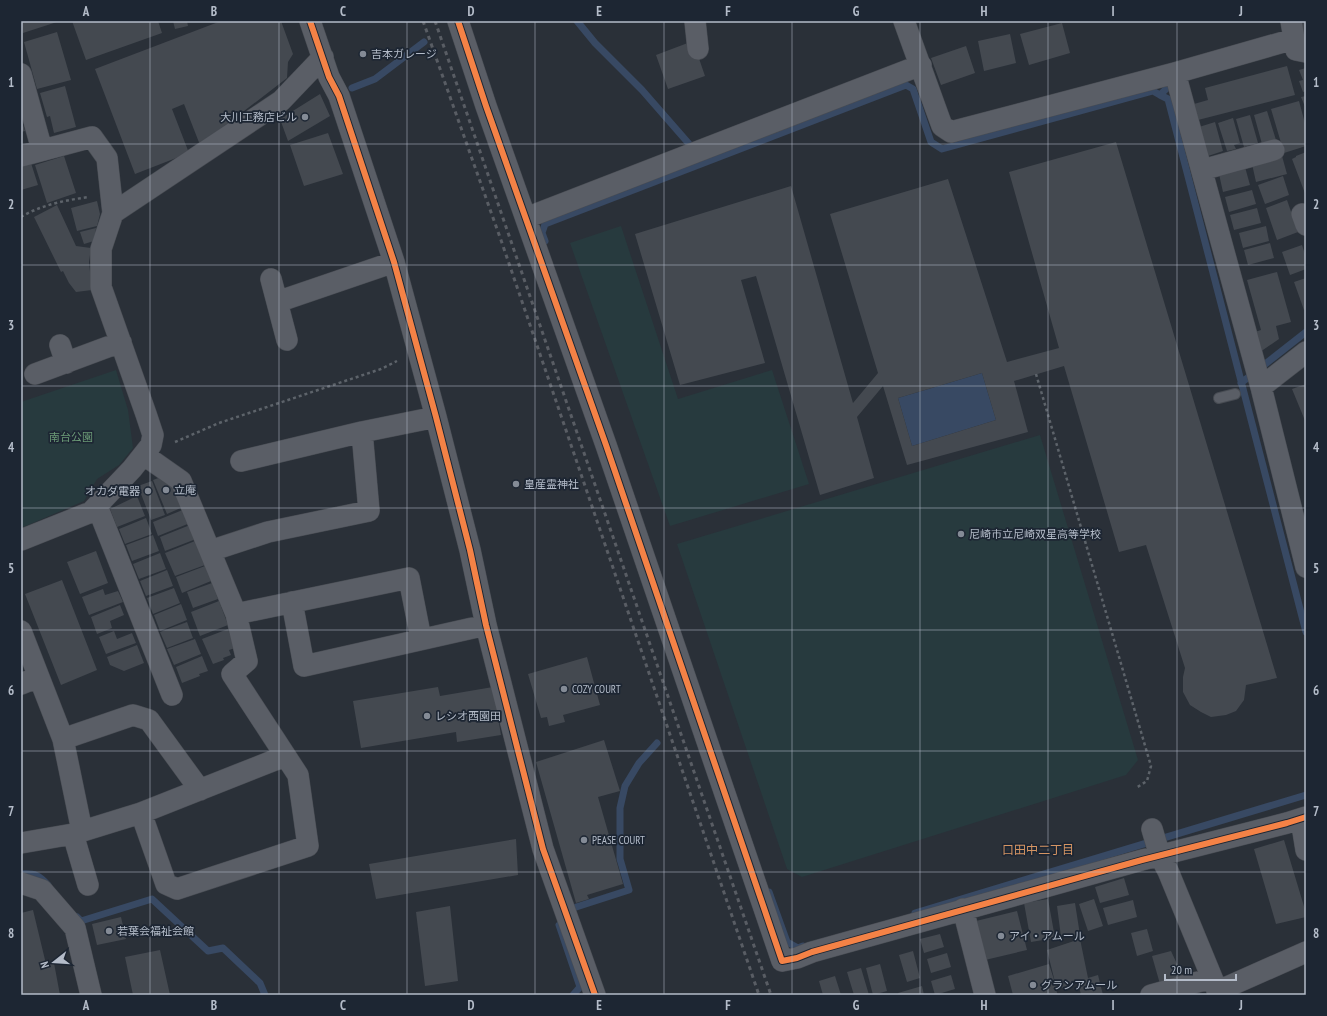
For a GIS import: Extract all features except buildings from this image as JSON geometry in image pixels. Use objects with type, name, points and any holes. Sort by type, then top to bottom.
[{"type":"street","points":[[310,21],[329,77],[339,96],[394,262],[470,550],[486,625],[542,849],[595,995]]},
{"type":"street","points":[[458,21],[616,475],[782,961],[963,910],[1156,841],[1304,818],[1306,850]]},
{"type":"street","points":[[694,21],[698,49]]},
{"type":"street","points":[[904,21],[942,126],[951,132],[1176,77],[1297,37]]},
{"type":"street","points":[[112,204],[281,100],[323,57]]},
{"type":"street","points":[[526,218],[921,65]]},
{"type":"street","points":[[21,74],[42,150]]},
{"type":"street","points":[[1176,77],[1261,387],[1306,567]]},
{"type":"street","points":[[21,156],[92,137],[107,158],[112,204],[101,249],[101,287],[153,435],[147,450],[91,512],[21,540]]},
{"type":"street","points":[[1202,170],[1274,150]]},
{"type":"street","points":[[277,302],[394,262]]},
{"type":"street","points":[[271,279],[287,340]]},
{"type":"street","points":[[35,374],[63,354],[121,342]]},
{"type":"street","points":[[1261,387],[1306,352]]},
{"type":"street","points":[[241,461],[362,432],[436,417]]},
{"type":"street","points":[[210,551],[268,532],[370,511],[362,432]]},
{"type":"street","points":[[141,813],[166,884],[177,889],[308,846],[298,775],[232,674],[247,661],[236,614],[181,482],[147,450]]},
{"type":"street","points":[[97,506],[172,695]]},
{"type":"street","points":[[236,614],[409,578],[421,639]]},
{"type":"street","points":[[292,602],[304,666],[486,625]]},
{"type":"street","points":[[21,631],[30,681],[63,740],[77,832],[88,885]]},
{"type":"street","points":[[63,740],[133,715],[149,720],[200,790]]},
{"type":"street","points":[[21,843],[77,832],[141,813],[285,756]]},
{"type":"street","points":[[1156,841],[1216,988]]},
{"type":"street","points":[[21,883],[42,890],[75,928],[91,995]]},
{"type":"street","points":[[963,910],[985,995]]},
{"type":"street","points":[[1151,995],[1216,988],[1306,952]]},
{"type":"lane","points":[[1219,398],[1235,394]]},
{"type":"path","points":[[21,217],[31,211],[60,202],[112,204]]},
{"type":"path","points":[[147,450],[171,444],[219,423],[381,369],[418,350]]},
{"type":"path","points":[[1036,374],[1151,766],[1147,781],[1136,788]]},
{"type":"green space","points":[[621,226],[678,399],[772,370],[809,484],[670,526],[570,243]]},
{"type":"green space","name":"南台公園","points":[[116,370],[128,410],[133,448],[119,465],[97,479],[84,501],[21,528],[21,402]]},
{"type":"green space","points":[[1040,435],[1138,760],[1126,775],[802,877],[787,869],[677,544]]},
{"type":"water","points":[[982,373],[996,420],[912,446],[898,398]]},
{"type":"waterway","points":[[577,21],[595,43],[642,90],[690,145],[692,151]]},
{"type":"waterway","points":[[352,88],[375,79],[424,42]]},
{"type":"waterway","points":[[545,241],[542,233],[545,224],[906,85],[913,89],[931,142],[942,149],[1153,91],[1160,95],[1174,81]]},
{"type":"waterway","points":[[1160,95],[1168,99],[1306,632]]},
{"type":"waterway","points":[[1241,383],[1306,332]]},
{"type":"waterway","points":[[567,910],[629,890],[620,859],[620,808],[625,786],[639,763],[657,743]]},
{"type":"waterway","points":[[915,913],[1306,795]]},
{"type":"waterway","points":[[21,874],[36,875],[48,885]]},
{"type":"waterway","points":[[769,892],[787,942],[798,948],[803,946]]},
{"type":"waterway","points":[[77,917],[81,921],[152,899],[208,951],[223,948],[260,983],[265,995]]},
{"type":"waterway","points":[[559,925],[580,987],[573,995]]},
{"type":"railway","points":[[423,21],[502,243],[759,995]]},
{"type":"railway","points":[[435,21],[771,995]]},
{"type":"cycle path","points":[[310,21],[329,77],[339,96],[394,262],[470,550],[486,625],[543,849],[595,995]]},
{"type":"cycle path","points":[[458,21],[486,106],[606,445],[782,961],[1142,860],[1306,817]]},
{"type":"place","name":"吉本ガレージ","points":[[363,54]]},
{"type":"place","name":"大川工務店ビル","points":[[305,117]]},
{"type":"place","name":"皇産霊神社","points":[[516,484]]},
{"type":"place","name":"立庵","points":[[166,490]]},
{"type":"place","name":"オカダ電器","points":[[148,491]]},
{"type":"place","name":"尼崎市立尼崎双星高等学校","points":[[961,534]]},
{"type":"place","name":"COZY COURT","points":[[564,689]]},
{"type":"place","name":"レシオ西園田","points":[[427,716]]},
{"type":"place","name":"PEASE COURT","points":[[584,840]]},
{"type":"place","name":"若葉会福祉会館","points":[[109,931]]},
{"type":"place","name":"アイ・アムール","points":[[1001,936]]},
{"type":"place","name":"グランアムール","points":[[1033,985]]},
{"type":"district","name":"口田中二丁目","points":[[1038,849]]}]
